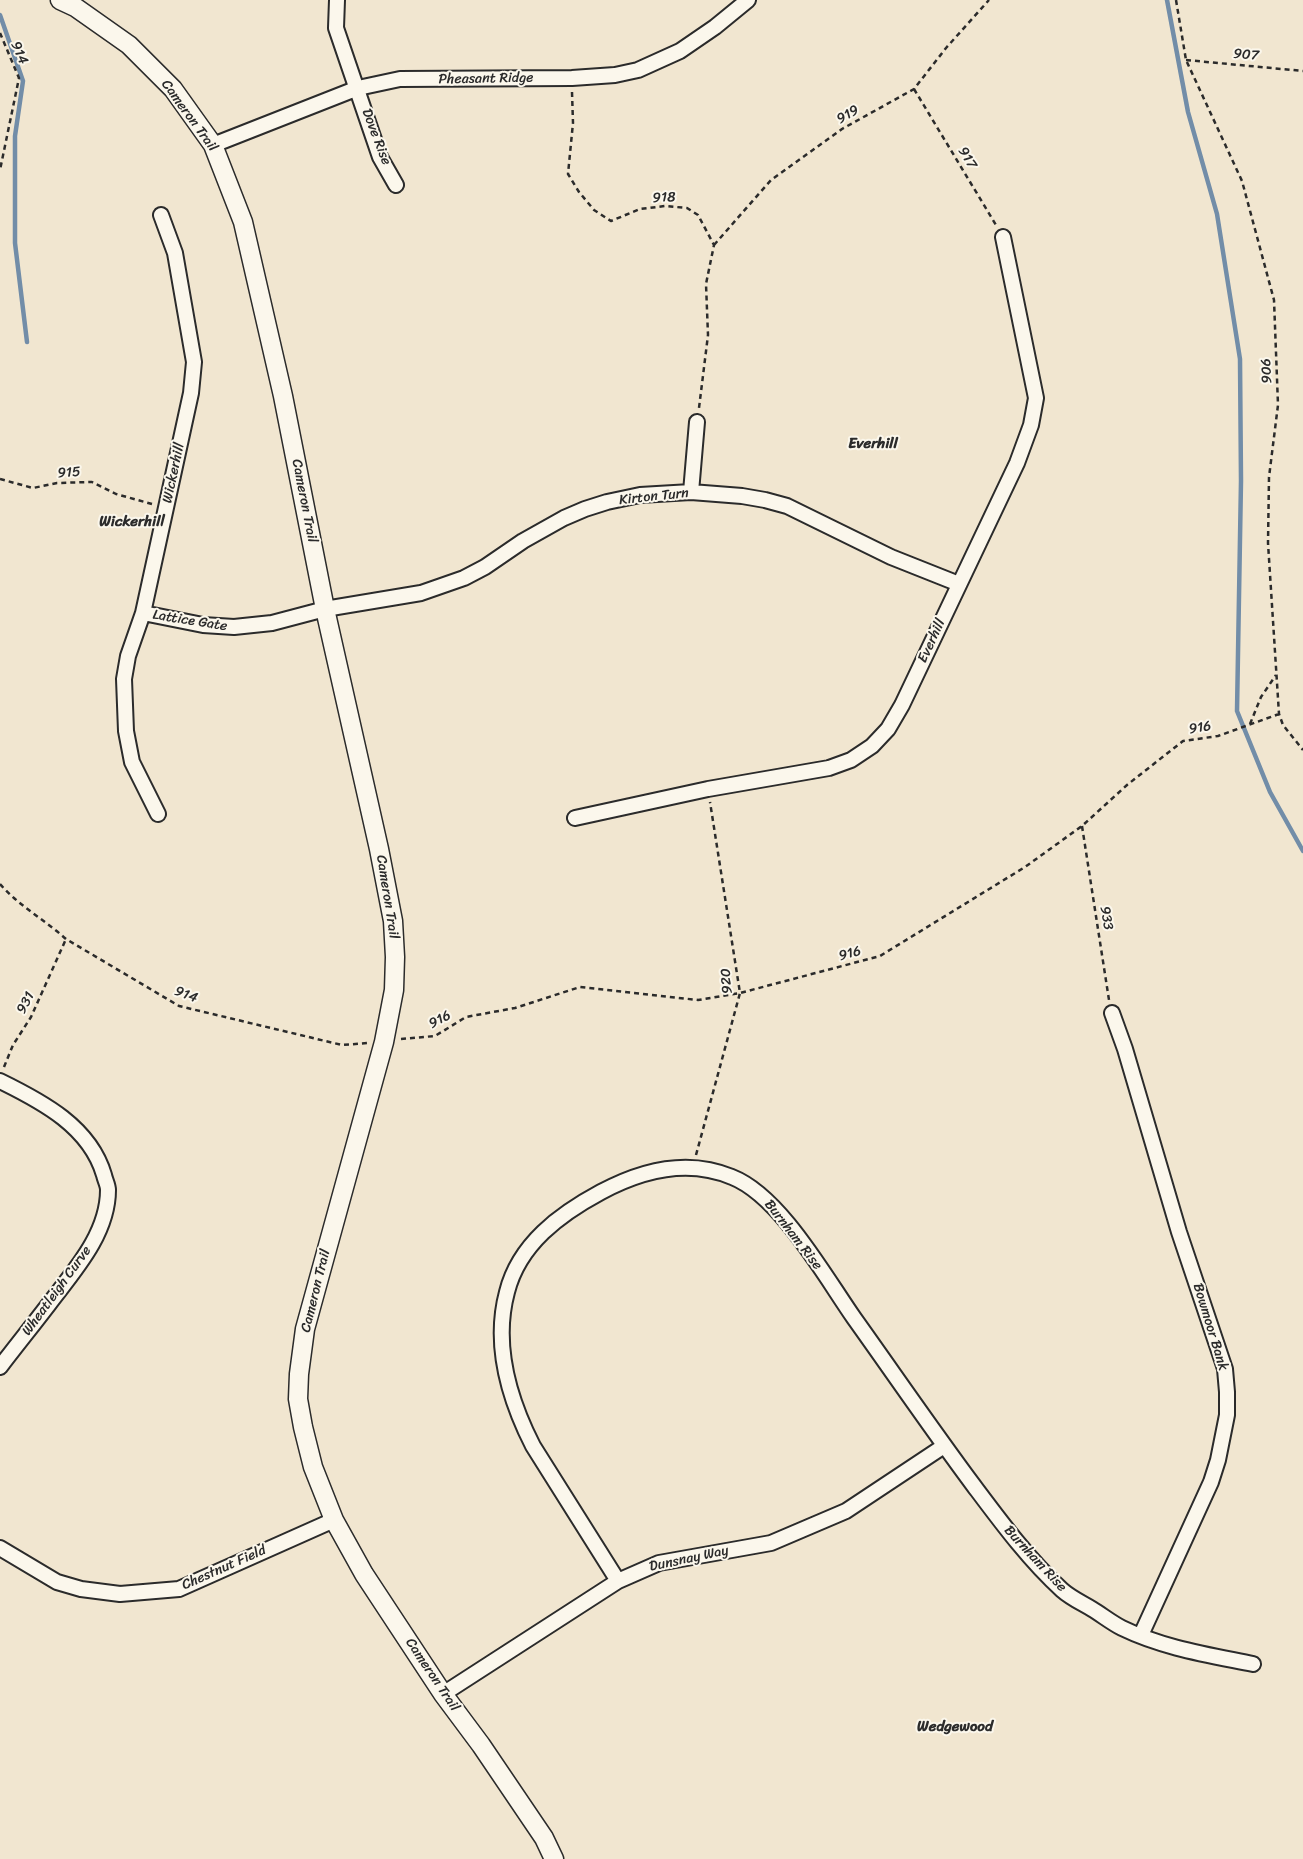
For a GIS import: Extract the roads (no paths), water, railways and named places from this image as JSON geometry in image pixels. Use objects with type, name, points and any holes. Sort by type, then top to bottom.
[{"type":"street","name":"Cameron Trail","points":[[60,0],[75,7],[129,45],[173,89],[213,146],[243,222],[284,396],[325,609],[379,849],[393,921],[395,957],[390,1041],[305,1329],[298,1399],[306,1445],[334,1520],[364,1574],[443,1694],[482,1745],[544,1838],[554,1859]]},
{"type":"street","name":"Dove Rise","points":[[337,0],[336,28],[380,157],[396,185]]},
{"type":"street","name":"Pheasant Ridge","points":[[213,146],[358,88],[400,79],[572,78],[615,75],[638,70],[680,51],[715,27],[748,0]]},
{"type":"street","name":"Wickerhill","points":[[158,814],[132,762],[126,732],[124,679],[128,656],[143,613],[191,393],[194,362],[175,253],[161,215]]},
{"type":"street","name":"Everhill","points":[[575,818],[708,789],[829,768],[851,760],[872,746],[888,729],[902,704],[959,584],[1025,443],[1031,425],[1036,398],[1003,237]]},
{"type":"street","points":[[691,492],[697,422]]},
{"type":"street","name":"Kirton Turn","points":[[325,609],[421,593],[443,586],[485,567],[523,540],[585,509],[607,502],[640,496],[691,492],[750,497],[787,506],[891,557],[959,584]]},
{"type":"street","name":"Lattice Gate","points":[[143,613],[203,625],[234,627],[272,623],[325,609]]},
{"type":"street","name":"Bowmoor Bank","points":[[1112,1013],[1125,1049],[1179,1232],[1225,1369],[1227,1392],[1227,1415],[1223,1438],[1210,1482],[1141,1635]]},
{"type":"street","name":"Wheatleigh Curve","points":[[0,1367],[75,1270],[92,1244],[102,1220],[108,1189],[101,1166],[93,1149],[78,1131],[58,1113],[1,1077]]},
{"type":"street","name":"Burnham Rise","points":[[618,1581],[533,1446],[512,1397],[504,1359],[503,1313],[507,1290],[527,1249],[561,1216],[600,1192],[639,1175],[663,1169],[693,1166],[731,1176],[756,1190],[777,1210],[998,1519],[1039,1566],[1065,1592],[1122,1628],[1179,1649],[1253,1664]]},
{"type":"street","name":"Dunsnay Way","points":[[443,1694],[618,1581],[659,1563],[771,1543],[846,1511],[944,1446]]},
{"type":"street","name":"Chestnut Field","points":[[0,1548],[57,1582],[81,1589],[120,1594],[179,1589],[334,1520]]},
{"type":"waterway","points":[[1167,0],[1188,112],[1217,214],[1240,359],[1241,481],[1237,711],[1270,792],[1303,851]]},
{"type":"waterway","points":[[0,15],[23,81],[15,136],[15,243],[27,342]]},
{"type":"district","name":"Everhill","points":[[873,444]]},
{"type":"district","name":"Wickerhill","points":[[132,522]]},
{"type":"district","name":"Wedgewood","points":[[955,1727]]}]
